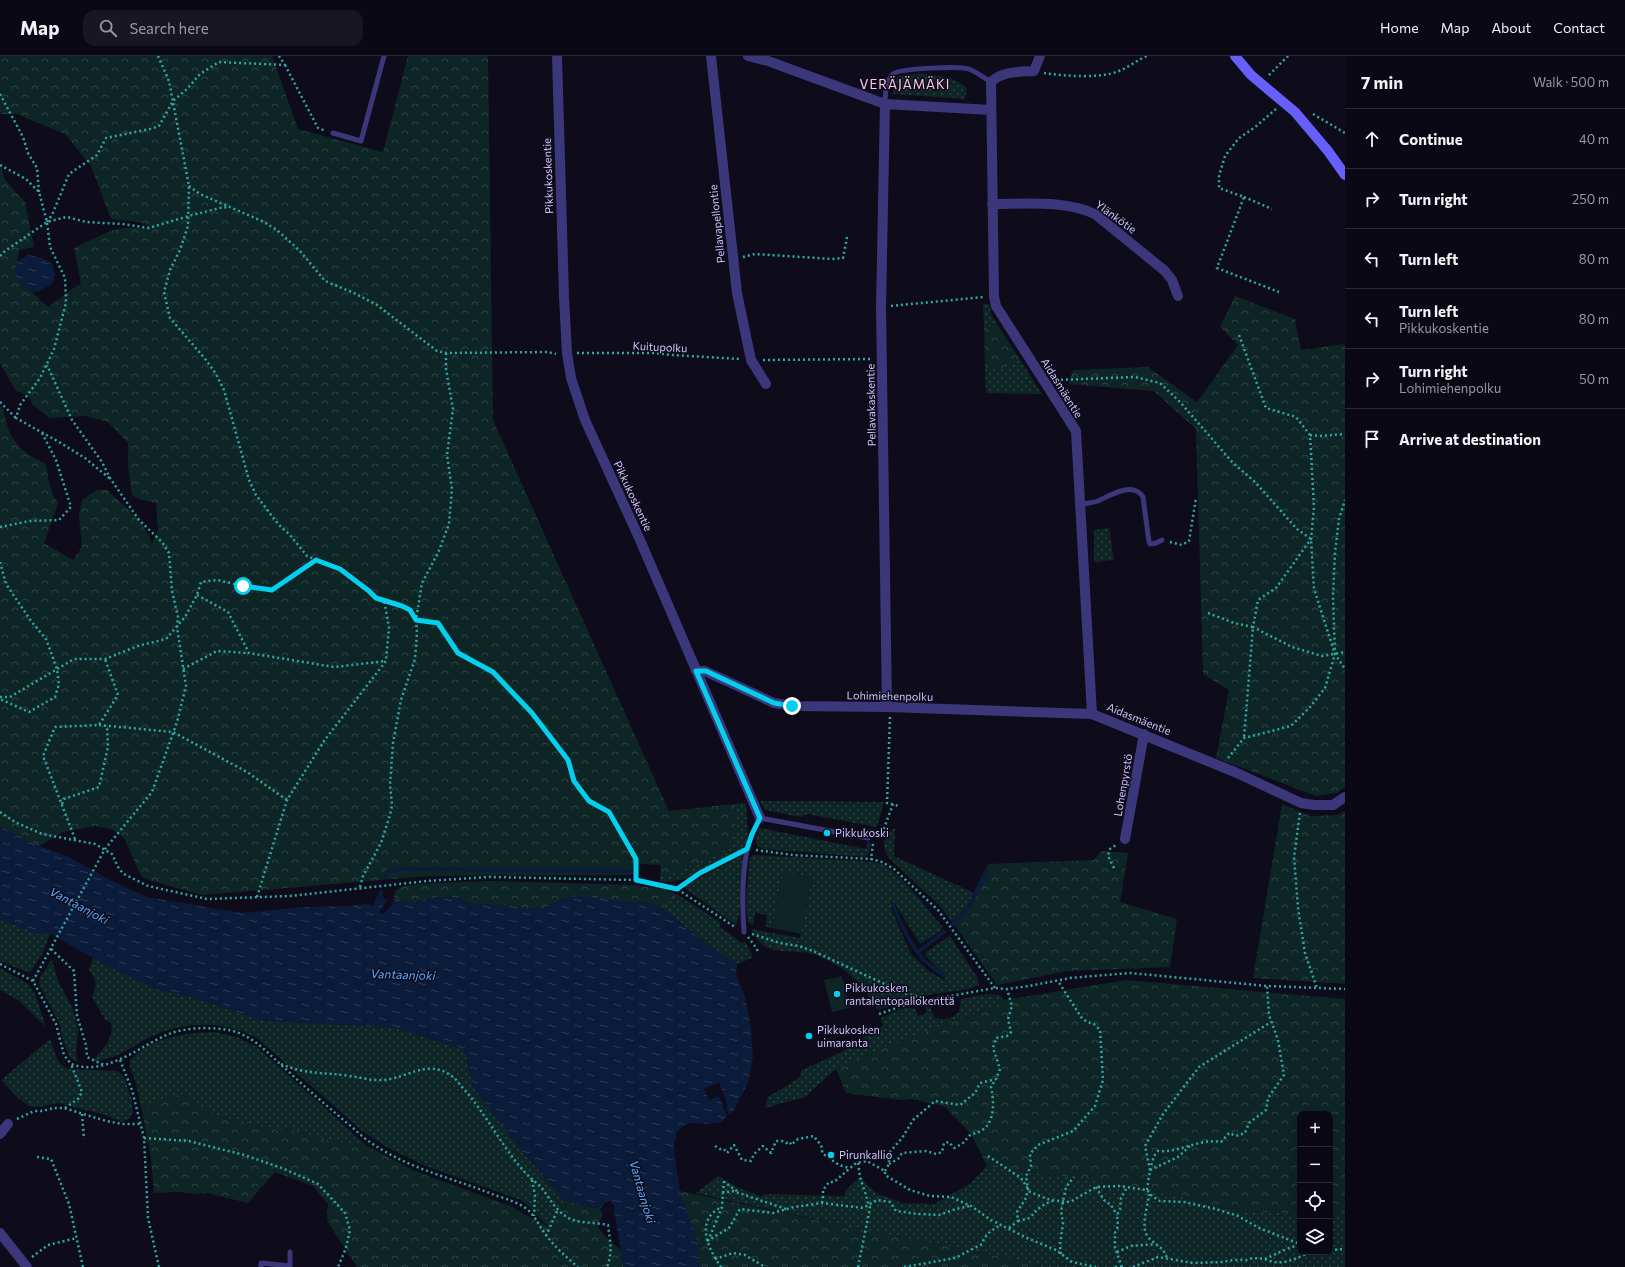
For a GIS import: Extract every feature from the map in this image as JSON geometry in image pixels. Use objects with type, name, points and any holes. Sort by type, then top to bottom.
[{"type":"street","name":"Pikkukoskentie","points":[[557,56],[564,297],[567,353],[571,378],[585,420],[643,547],[760,818]]},
{"type":"street","name":"Pellavapellontie","points":[[710,56],[737,293],[751,360],[766,384]]},
{"type":"street","points":[[748,56],[768,61],[885,104],[990,110]]},
{"type":"street","points":[[990,82],[1003,74],[1034,71],[1040,56]]},
{"type":"street","points":[[1235,56],[1251,74],[1295,112],[1344,172]]},
{"type":"street","name":"Aidasmäentie","points":[[990,82],[994,296],[996,306],[1076,431],[1092,714],[1223,767],[1301,803],[1314,806],[1333,805],[1345,797]]},
{"type":"street","name":"Pellavakaskentie","points":[[885,104],[881,307],[887,707]]},
{"type":"street","name":"Ylänkötie","points":[[992,204],[1064,205],[1082,208],[1095,214],[1165,271],[1172,280],[1178,296]]},
{"type":"street","name":"Lohimiehenpolku","points":[[696,671],[706,671],[769,701],[781,705],[1092,714]]},
{"type":"street","name":"Lohenpyrstö","points":[[1125,839],[1144,734]]},
{"type":"street","points":[[0,1134],[8,1124]]},
{"type":"street","points":[[0,1233],[25,1265]]},
{"type":"lane","points":[[333,133],[361,141],[384,56]]},
{"type":"lane","points":[[885,104],[885,93],[890,77],[894,73],[913,69],[968,69],[990,82]]},
{"type":"lane","points":[[1080,505],[1097,501],[1122,490],[1136,491],[1143,497],[1150,544],[1162,540]]},
{"type":"lane","points":[[744,932],[742,906],[747,849],[760,818],[871,839]]},
{"type":"lane","points":[[261,1267],[262,1263],[290,1266],[290,1252]]},
{"type":"path","points":[[158,56],[169,82],[189,186],[190,216],[188,226],[185,237],[165,284],[165,301],[170,318],[216,374],[224,390],[249,480],[256,495],[278,524],[290,535],[307,556],[340,569],[376,598],[393,602],[406,608],[413,613],[416,620]]},
{"type":"path","points":[[280,56],[318,128],[333,133]]},
{"type":"path","points":[[1034,71],[1081,76],[1102,75],[1118,72],[1147,56]]},
{"type":"path","points":[[1269,75],[1288,56]]},
{"type":"path","points":[[0,256],[47,222],[52,215],[68,174],[97,155],[106,138],[159,126],[173,101],[187,89],[200,74],[220,62],[285,65]]},
{"type":"path","points":[[0,94],[23,137],[28,153],[38,168],[39,192],[47,222],[50,247],[65,278],[66,303],[54,349],[40,378],[20,405],[16,418]]},
{"type":"path","points":[[1272,209],[1219,188],[1219,176],[1225,156],[1239,138],[1254,128],[1276,109]]},
{"type":"path","points":[[1312,114],[1345,133]]},
{"type":"path","points":[[0,165],[26,179],[39,192]]},
{"type":"path","points":[[189,186],[200,194],[262,221],[277,230],[300,251],[325,281],[354,293],[377,305],[437,351],[446,353],[446,369],[453,409],[447,455],[452,489],[449,524],[438,553],[422,583],[416,620],[417,633],[415,659],[401,700],[393,743],[390,785],[392,805],[390,815],[381,843],[363,876],[360,887]]},
{"type":"path","points":[[1244,197],[1217,268],[1279,292]]},
{"type":"path","points":[[47,222],[68,217],[86,222],[122,224],[149,228],[224,207],[231,208]]},
{"type":"path","points":[[733,259],[755,254],[832,259],[842,258],[847,237]]},
{"type":"path","points":[[881,307],[994,296]]},
{"type":"path","points":[[1239,335],[1266,408],[1296,417],[1310,435],[1314,507],[1311,539],[1314,589],[1335,654],[1345,669]]},
{"type":"path","name":"Kuitupolku","points":[[446,353],[655,353],[672,356],[751,360],[882,359]]},
{"type":"path","points":[[33,981],[101,855],[152,792],[173,732],[186,686],[177,627],[178,617],[172,591],[169,553],[162,542],[139,520],[110,478],[102,462],[72,420],[46,365]]},
{"type":"path","points":[[1043,380],[1135,377],[1160,383],[1198,421],[1233,463],[1254,482],[1297,529],[1311,539]]},
{"type":"path","points":[[0,402],[16,418],[84,458],[110,478]]},
{"type":"path","points":[[0,527],[30,521],[59,520],[71,507],[56,460],[41,432]]},
{"type":"path","points":[[1310,435],[1319,436],[1345,434]]},
{"type":"path","points":[[1176,543],[1182,545],[1189,541],[1196,498]]},
{"type":"path","points":[[1223,767],[1233,750],[1244,738],[1291,726],[1310,707],[1325,688],[1335,654],[1333,597],[1335,552],[1338,519],[1345,500]]},
{"type":"path","points":[[1244,738],[1253,627],[1258,600],[1276,588],[1311,539]]},
{"type":"path","points":[[0,698],[10,697],[74,659],[105,659],[138,646],[166,639],[185,617],[201,582],[217,580],[243,586],[272,590],[316,560]]},
{"type":"path","points":[[0,562],[6,584],[31,621],[46,639],[57,669],[59,684],[55,697],[28,712],[0,698]]},
{"type":"path","points":[[196,595],[228,612],[248,653]]},
{"type":"path","points":[[257,897],[287,800],[324,741],[386,661],[389,627],[384,600]]},
{"type":"path","points":[[1208,613],[1234,623],[1253,627],[1292,647],[1322,656],[1345,652]]},
{"type":"path","points":[[416,620],[438,623],[458,653],[493,672],[532,713],[568,760],[574,781],[589,801],[609,812],[636,859],[636,880]]},
{"type":"path","points":[[183,669],[217,651],[248,653],[334,667],[386,661]]},
{"type":"path","points":[[99,725],[118,696],[105,659]]},
{"type":"path","points":[[887,707],[890,715],[887,803],[899,806]]},
{"type":"path","points":[[75,839],[43,756],[55,727],[99,725],[173,732],[247,772],[287,800]]},
{"type":"path","points":[[62,804],[64,799],[99,787],[108,747],[107,726]]},
{"type":"path","points":[[1301,803],[1294,857],[1298,908],[1305,953],[1317,988]]},
{"type":"path","points":[[871,859],[871,839],[882,831],[893,804]]},
{"type":"path","points":[[0,812],[15,822],[42,834],[96,844],[112,854],[119,868],[124,874],[148,886],[159,890],[207,899],[290,896],[360,887],[427,881],[489,878],[636,880],[677,889],[706,908]]},
{"type":"path","points":[[1114,868],[1108,856],[1110,849],[1125,839]]},
{"type":"path","points":[[677,889],[700,873],[747,849],[793,855],[871,859],[882,862],[894,869],[938,910],[995,988]]},
{"type":"path","points":[[744,932],[813,951],[898,991],[928,1000]]},
{"type":"path","points":[[50,950],[74,971],[77,1016],[86,1045],[88,1058],[104,1065]]},
{"type":"path","points":[[0,964],[33,981],[56,1024],[64,1055],[71,1064],[82,1092],[78,1099],[64,1108]]},
{"type":"path","points":[[879,1014],[912,1002],[995,988],[1007,989],[1070,978],[1130,973],[1267,986],[1345,989]]},
{"type":"path","points":[[1018,1221],[1017,1212],[1026,1198],[1028,1189],[1026,1176],[1031,1166],[1030,1154],[1038,1145],[1073,1132],[1095,1106],[1103,1080],[1100,1030],[1094,1024],[1081,1017],[1058,981]]},
{"type":"path","points":[[1147,1190],[1150,1170],[1154,1156],[1158,1151],[1170,1152],[1211,1140],[1221,1142],[1229,1133],[1236,1136],[1245,1133],[1249,1123],[1266,1110],[1268,1098],[1284,1075],[1278,1040],[1269,1016],[1267,986]]},
{"type":"path","points":[[889,1164],[898,1159],[902,1153],[926,1151],[936,1154],[942,1152],[944,1143],[949,1142],[954,1148],[962,1144],[971,1134],[986,1128],[994,1105],[990,1087],[996,1080],[1000,1069],[993,1048],[996,1038],[1007,1036],[1011,1032],[1008,1019],[1012,1006],[1007,989]]},
{"type":"path","points":[[1150,1170],[1145,1146],[1163,1114],[1199,1066],[1271,1022]]},
{"type":"path","points":[[71,1064],[83,1067],[104,1065],[120,1060],[142,1047],[170,1034],[187,1030],[229,1030],[240,1033],[264,1049],[370,1142],[395,1157],[425,1171],[476,1188],[524,1207],[534,1216],[546,1236],[578,1267]]},
{"type":"path","points":[[120,1060],[132,1090],[144,1138],[148,1218],[158,1267]]},
{"type":"path","points":[[279,1063],[293,1069],[309,1073],[377,1080],[390,1080],[402,1077],[419,1069],[436,1069],[455,1078],[517,1163],[532,1180],[540,1185],[566,1217],[575,1221],[594,1222],[608,1225],[611,1255],[607,1267]]},
{"type":"path","points":[[885,1171],[889,1164],[889,1153],[902,1138],[912,1120],[934,1101],[960,1104],[975,1093],[980,1083],[996,1080]]},
{"type":"path","points":[[8,1124],[34,1112],[54,1108],[64,1108],[106,1121],[122,1124],[141,1124]]},
{"type":"path","points":[[82,1114],[84,1139]]},
{"type":"path","points":[[715,1146],[724,1149],[727,1153],[734,1145],[742,1160],[751,1161],[754,1154],[763,1146],[771,1153],[776,1141],[782,1141],[786,1144],[790,1142],[791,1145],[798,1139],[814,1136],[816,1140],[821,1143],[822,1153],[839,1165],[850,1168]]},
{"type":"path","points":[[144,1138],[189,1141],[244,1155],[282,1168],[318,1184],[345,1213],[350,1230],[346,1248],[338,1267]]},
{"type":"path","points":[[1150,1170],[1178,1157],[1191,1146]]},
{"type":"path","points":[[988,1156],[1021,1178],[1030,1192],[1054,1200],[1070,1202],[1096,1187],[1127,1187],[1147,1190],[1160,1201],[1184,1202],[1216,1209],[1238,1216],[1259,1228],[1297,1244]]},
{"type":"path","points":[[37,1157],[51,1159],[69,1204],[83,1267]]},
{"type":"path","points":[[822,1203],[823,1190],[829,1182],[834,1182],[858,1162],[867,1161],[885,1171],[885,1175],[910,1190],[930,1196],[951,1197],[971,1206],[991,1220],[1061,1254],[1072,1262],[1096,1267]]},
{"type":"path","points":[[858,1162],[860,1177],[870,1208],[858,1267]]},
{"type":"path","points":[[1061,1254],[1060,1245],[1063,1224],[1061,1211],[1066,1187],[1074,1176]]},
{"type":"path","points":[[532,1180],[535,1195],[534,1216]]},
{"type":"path","points":[[707,1241],[722,1206],[724,1182],[739,1193]]},
{"type":"path","points":[[1096,1187],[1104,1200],[1111,1205],[1117,1215],[1118,1226],[1115,1233],[1117,1252],[1123,1267],[1116,1267]]},
{"type":"path","points":[[1117,1215],[1120,1209],[1120,1198],[1127,1187]]},
{"type":"path","points":[[723,1193],[732,1191],[786,1209]]},
{"type":"path","points":[[1150,1193],[1144,1224],[1148,1236],[1164,1251],[1167,1258]]},
{"type":"path","points":[[707,1241],[729,1228],[740,1209],[773,1213],[786,1209],[822,1203],[853,1208],[863,1208],[877,1200],[890,1202],[896,1211],[940,1215],[956,1209],[971,1206]]},
{"type":"path","points":[[1009,1228],[1018,1221],[1030,1218],[1042,1205],[1054,1200]]},
{"type":"path","points":[[721,1267],[715,1259],[707,1241],[705,1225],[710,1216],[722,1206]]},
{"type":"path","points":[[546,1236],[558,1209]]},
{"type":"path","points":[[904,1267],[955,1258],[982,1244],[984,1238],[993,1229],[1002,1225]]},
{"type":"path","points":[[25,1265],[48,1245],[77,1238]]},
{"type":"path","points":[[1117,1252],[1131,1246],[1156,1244]]},
{"type":"path","points":[[1133,1267],[1158,1257],[1206,1264],[1233,1260],[1265,1259],[1297,1246]]},
{"type":"path","points":[[1333,1250],[1345,1249]]},
{"type":"path","points":[[715,1259],[733,1253],[745,1255],[764,1267]]},
{"type":"path","points":[[1265,1259],[1272,1265],[1282,1266],[1305,1255]]},
{"type":"green space","points":[[0,56],[272,56],[298,129],[383,152],[408,56],[488,56],[493,420],[669,811],[733,804],[737,832],[724,852],[672,874],[660,876],[661,865],[640,864],[639,875],[428,876],[202,895],[145,879],[140,874],[125,840],[121,835],[111,829],[96,826],[63,832],[39,846],[0,827],[0,406],[3,408],[11,435],[21,449],[46,464],[51,490],[58,503],[44,543],[73,560],[82,547],[79,517],[82,500],[97,490],[107,490],[127,508],[145,528],[152,544],[158,529],[156,503],[139,499],[132,495],[128,466],[128,443],[108,422],[86,416],[50,418],[33,405],[28,395],[16,391],[0,363],[0,164],[5,180],[25,202],[34,247],[19,250],[17,261],[22,285],[48,307],[81,284],[74,248],[110,231],[124,228],[147,228],[145,224],[111,219],[91,166],[65,134],[17,114],[0,114]]},
{"type":"green space","points":[[920,74],[939,76],[962,84],[967,88],[965,99],[893,94],[895,81],[898,76]]},
{"type":"green space","points":[[1235,296],[1295,319],[1301,350],[1345,344],[1345,787],[1337,793],[1316,796],[1216,758],[1229,690],[1203,674],[1196,429],[1154,391],[1068,384],[1073,370],[1148,367],[1197,402],[1238,345],[1220,327]]},
{"type":"green space","points":[[983,304],[989,304],[992,316],[997,324],[984,328]]},
{"type":"green space","points":[[997,324],[1019,358],[1000,370],[985,368],[984,328]]},
{"type":"green space","points":[[1019,358],[1042,394],[986,393],[985,368],[1000,369]]},
{"type":"green space","points":[[1109,528],[1114,560],[1094,562],[1094,530]]},
{"type":"green space","points":[[760,801],[884,802],[877,827],[807,814],[801,817],[765,810]]},
{"type":"green space","points":[[746,803],[748,836],[745,847],[688,878],[672,882],[660,881],[660,876],[672,874],[737,832],[733,804]]},
{"type":"green space","points":[[1282,804],[1311,816],[1338,815],[1345,811],[1345,984],[1253,978]]},
{"type":"green space","points":[[759,828],[866,849],[868,841],[870,842],[869,853],[865,857],[764,849],[757,845],[756,841]]},
{"type":"green space","points":[[895,828],[894,856],[974,893],[956,927],[940,906],[886,854],[884,845],[885,838],[887,834]]},
{"type":"green space","points":[[1101,851],[1128,853],[1120,902],[1177,919],[1170,967],[1068,971],[997,985],[956,927],[988,864],[1094,860]]},
{"type":"green space","points":[[753,855],[862,861],[884,865],[899,876],[942,926],[941,931],[920,944],[894,902],[891,902],[891,908],[911,954],[929,971],[944,980],[945,976],[925,955],[926,952],[950,936],[977,977],[979,985],[968,989],[919,996],[878,1010],[860,985],[847,972],[831,962],[811,954],[781,951],[764,946],[757,939],[752,929],[800,938],[812,878],[783,872],[772,928],[766,927],[767,915],[755,913],[753,925],[748,922],[746,906],[750,858]]},
{"type":"green space","points":[[741,856],[743,858],[741,893],[736,925],[684,888],[692,882]]},
{"type":"green space","points":[[783,872],[812,878],[801,934],[772,928]]},
{"type":"green space","points":[[494,881],[634,885],[664,889],[678,895],[661,908],[648,903],[565,898],[544,908],[527,909],[516,906],[473,904],[455,897],[437,897],[414,903],[394,899],[395,891],[403,886],[434,883]]},
{"type":"green space","points":[[678,895],[720,922],[720,927],[742,943],[745,941],[752,958],[737,964],[729,960],[661,908]]},
{"type":"green space","points":[[0,919],[37,934],[50,934],[42,954],[30,973],[0,961]]},
{"type":"green space","points":[[93,958],[157,989],[191,997],[265,1021],[392,1027],[465,1050],[473,1087],[522,1151],[564,1200],[552,1228],[521,1200],[428,1167],[388,1148],[361,1130],[258,1039],[246,1033],[222,1026],[196,1025],[182,1027],[157,1034],[113,1057],[92,1062],[109,1039],[112,1028],[111,1022],[105,1020],[92,997],[95,989],[95,983],[94,977],[89,970]]},
{"type":"green space","points":[[52,959],[58,981],[73,1009],[78,1029],[76,1054],[78,1062],[70,1058],[63,1040],[60,1025],[39,984],[40,978]]},
{"type":"green space","points":[[0,968],[28,984],[35,994],[46,1027],[18,1000],[0,990]]},
{"type":"green space","name":"Pikkukosken rantalentopallokenttä","points":[[842,976],[850,1008],[832,1012],[824,980]]},
{"type":"green space","points":[[1126,980],[1345,999],[1345,1218],[1333,1216],[1333,1111],[1297,1111],[1297,1214],[1232,1210],[1150,1189],[987,1166],[971,1134],[944,1106],[911,1099],[900,1100],[846,1093],[836,1069],[889,1045],[993,1007],[1005,1000]]},
{"type":"green space","points":[[988,994],[1000,995],[1005,1000],[993,1007],[889,1045],[836,1069],[805,1097],[765,1108],[768,1097],[799,1078],[802,1070],[842,1052],[883,1026],[881,1018],[910,1007],[915,1009],[918,1016],[927,1013],[925,1007],[929,1005],[935,1018],[948,1018],[959,1012],[961,999]]},
{"type":"green space","points":[[215,1032],[237,1037],[257,1047],[367,1146],[327,1140],[289,1129],[279,1131],[215,1115],[181,1094],[141,1107],[136,1084],[130,1067],[130,1060],[148,1046],[159,1041],[181,1035]]},
{"type":"green space","points":[[50,1039],[58,1061],[67,1069],[118,1071],[124,1077],[132,1100],[133,1113],[130,1118],[122,1122],[105,1115],[59,1103],[39,1107],[29,1106],[18,1098],[1,1080]]},
{"type":"green space","points":[[181,1094],[215,1115],[279,1131],[289,1129],[327,1140],[367,1146],[415,1171],[513,1207],[552,1228],[564,1200],[600,1209],[603,1215],[597,1226],[606,1237],[621,1250],[624,1267],[357,1267],[327,1221],[328,1204],[313,1186],[275,1172],[248,1203],[207,1193],[154,1193],[151,1159],[141,1107]]},
{"type":"green space","points":[[987,1166],[1150,1189],[1232,1210],[1297,1214],[1297,1255],[1333,1255],[1333,1216],[1345,1218],[1345,1267],[1041,1267],[1024,1261],[864,1230],[696,1193],[718,1176],[739,1188],[760,1196],[766,1194],[844,1196],[847,1189],[860,1177],[876,1193],[902,1203],[934,1204],[970,1184]]},
{"type":"green space","points":[[680,1191],[864,1230],[1024,1261],[1041,1267],[700,1267]]},
{"type":"water","points":[[28,255],[42,258],[52,263],[55,274],[53,283],[38,292],[32,292],[22,285],[15,275],[17,261]]},
{"type":"water","name":"Vantaanjoki","points":[[0,827],[39,846],[67,856],[112,881],[147,897],[243,913],[302,907],[366,904],[374,906],[376,897],[383,896],[385,900],[387,900],[379,912],[384,914],[394,899],[414,903],[437,897],[455,897],[473,904],[516,906],[527,909],[544,908],[565,898],[578,896],[648,903],[661,908],[702,940],[737,964],[736,975],[745,997],[751,1029],[753,1057],[748,1083],[733,1112],[722,1122],[710,1124],[689,1123],[683,1126],[676,1133],[677,1139],[674,1140],[674,1151],[680,1191],[698,1242],[700,1267],[624,1267],[614,1211],[615,1206],[609,1201],[600,1209],[564,1200],[522,1151],[473,1087],[465,1050],[392,1027],[265,1021],[191,997],[157,989],[106,965],[50,934],[37,934],[0,919]]},
{"type":"pier","points":[[719,1083],[728,1106],[726,1107],[729,1115],[727,1116],[719,1096],[709,1100],[704,1089]]},
{"type":"waterway","points":[[385,878],[388,871],[399,869],[633,871]]},
{"type":"waterway","points":[[952,925],[971,903],[987,871]]},
{"type":"waterway","points":[[380,896],[381,892]]},
{"type":"waterway","points":[[892,903],[906,934],[915,948],[925,961],[943,975]]},
{"type":"waterway","points":[[918,952],[944,932]]},
{"type":"place","name":"Pikkukoski","points":[[827,833]]},
{"type":"place","name":"Pikkukosken rantalentopallokenttä","points":[[837,994]]},
{"type":"place","name":"Pikkukosken uimaranta","points":[[809,1036]]},
{"type":"place","name":"Pirunkallio","points":[[831,1155]]},
{"type":"district","name":"VERÄJÄMÄKI","points":[[905,84]]},
{"type":"route","points":[[243,586],[272,590],[316,560],[340,569],[376,598],[393,602],[410,610],[416,620],[438,623],[458,653],[493,672],[532,713],[568,760],[574,781],[589,801],[609,812],[636,859],[636,880],[677,889],[700,873],[747,849],[760,818],[696,671],[706,671],[774,703],[792,706]]}]
